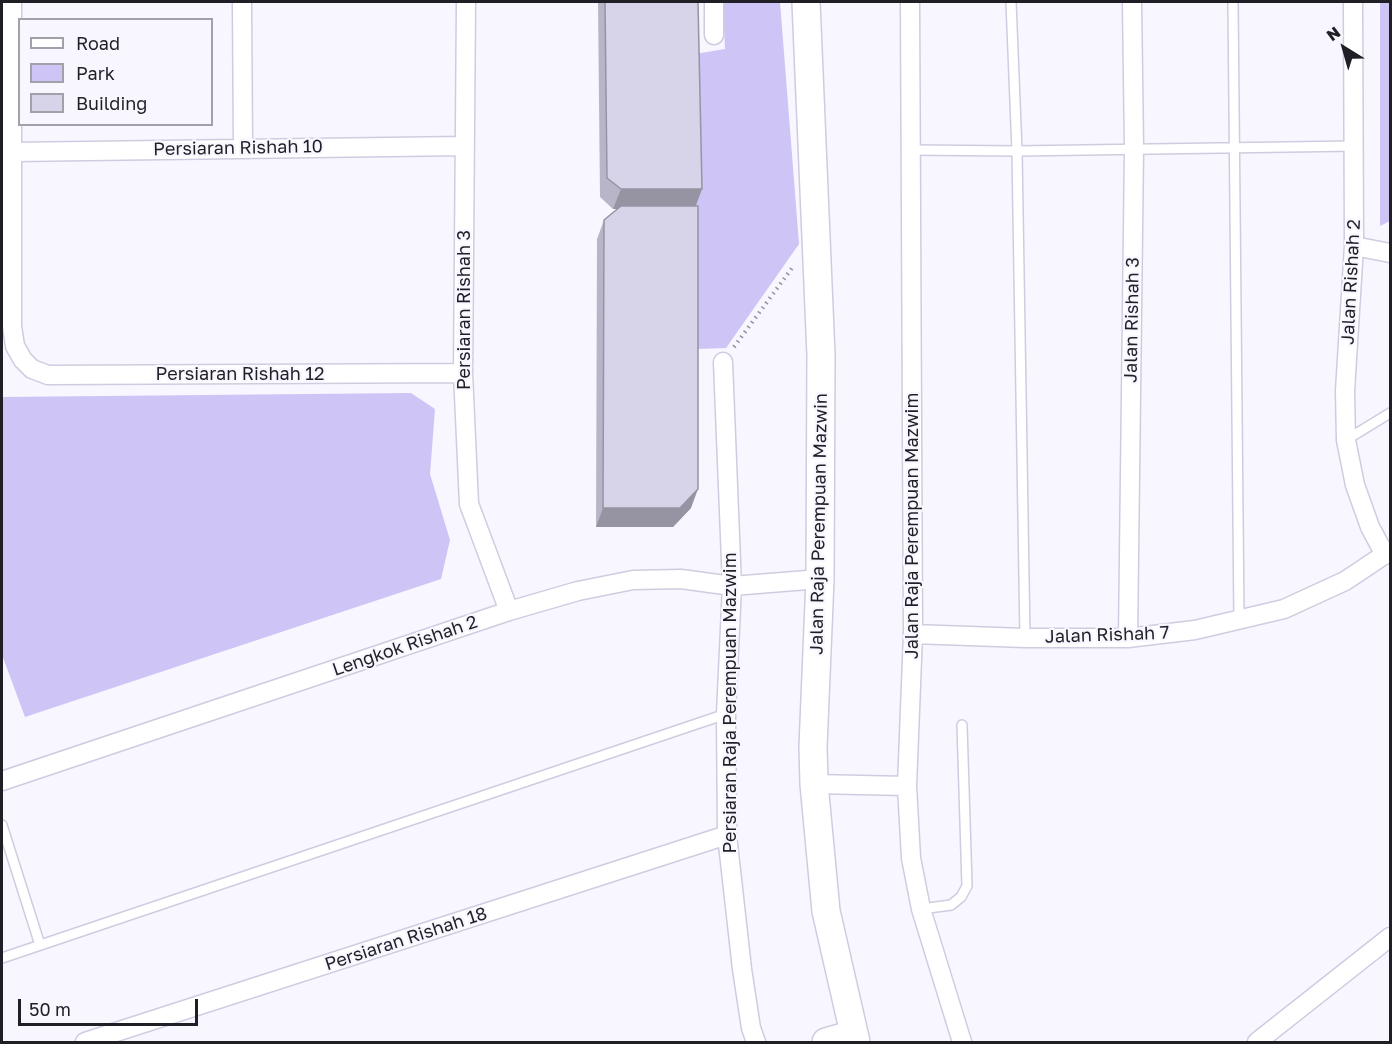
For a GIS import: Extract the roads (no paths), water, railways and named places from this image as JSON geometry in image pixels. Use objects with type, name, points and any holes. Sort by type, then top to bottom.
[{"type":"main road","name":"Jalan Raja Perempuan Mazwin","points":[[806,2],[820,355],[820,579],[813,747],[814,784],[826,911],[855,1038]]},
{"type":"main road","points":[[826,1042],[855,1038]]},
{"type":"street","points":[[12,2],[12,152]]},
{"type":"street","points":[[242,2],[243,148]]},
{"type":"street","name":"Persiaran Rishah 3","points":[[466,2],[463,373],[469,504],[509,611]]},
{"type":"street","points":[[714,2],[714,35]]},
{"type":"street","name":"Jalan Raja Perempuan Mazwim","points":[[909,2],[913,634],[907,786],[910,858],[921,909],[962,1042]]},
{"type":"street","name":"Jalan Rishah 3","points":[[1128,638],[1134,149],[1132,2]]},
{"type":"street","name":"Jalan Rishah 2","points":[[1353,2],[1354,246],[1345,391],[1346,440],[1359,496],[1370,527],[1388,553]]},
{"type":"street","name":"Persiaran Rishah 10","points":[[12,152],[464,146]]},
{"type":"street","name":"Persiaran Rishah 12","points":[[12,152],[12,326],[15,346],[23,360],[32,369],[48,375],[463,373]]},
{"type":"street","points":[[1354,246],[1390,253]]},
{"type":"street","name":"Persiaran Raja Perempuan Mazwim","points":[[723,362],[732,586],[726,714],[727,835],[742,969],[751,1028],[756,1042]]},
{"type":"street","name":"Jalan Rishah 7","points":[[913,634],[1026,638],[1128,638],[1195,630],[1284,609],[1345,581],[1388,553]]},
{"type":"street","name":"Lengkok Rishah 2","points":[[2,781],[509,611],[578,591],[633,580],[681,579],[732,586],[820,579]]},
{"type":"street","points":[[814,784],[907,786]]},
{"type":"street","name":"Persiaran Rishah 18","points":[[85,1042],[105,1039],[727,835]]},
{"type":"street","points":[[1257,1042],[1389,941]]},
{"type":"lane","points":[[1011,2],[1017,151],[1026,638]]},
{"type":"lane","points":[[1233,2],[1239,620]]},
{"type":"lane","points":[[911,150],[1017,151],[1355,146]]},
{"type":"lane","points":[[1346,440],[1390,412]]},
{"type":"lane","points":[[2,958],[726,714]]},
{"type":"lane","points":[[921,909],[951,905],[962,897],[967,886],[962,725]]},
{"type":"lane","points":[[2,825],[40,945]]}]
